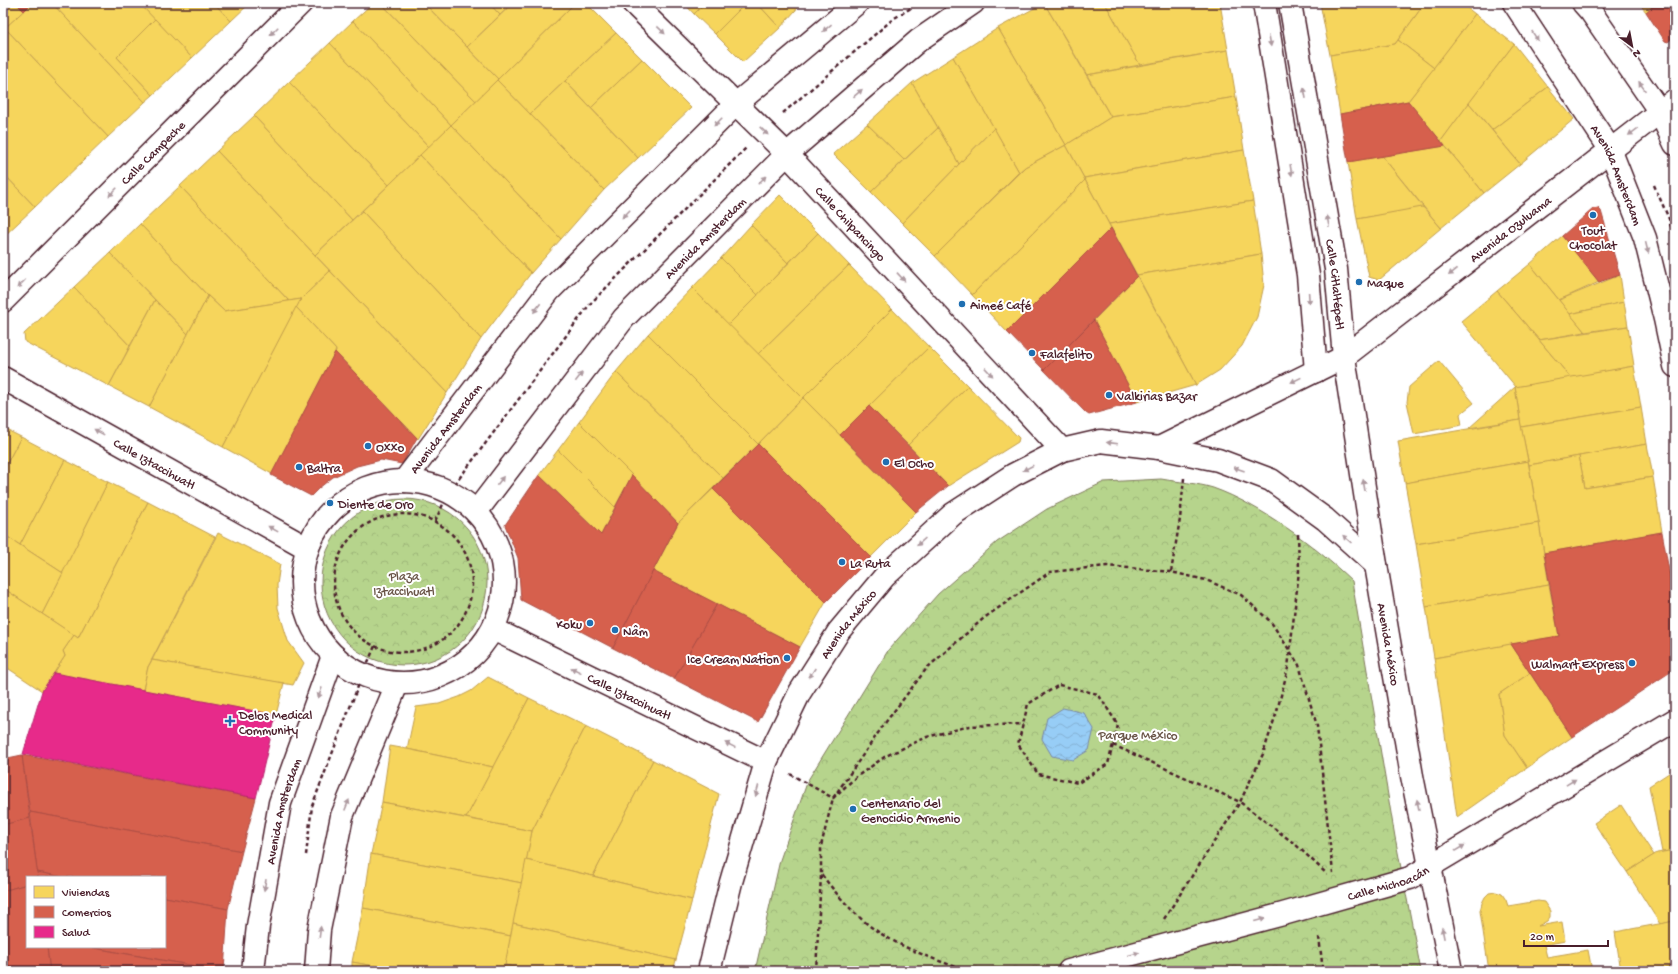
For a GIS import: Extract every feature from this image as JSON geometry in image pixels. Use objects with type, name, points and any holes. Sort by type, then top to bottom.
[{"type":"street","name":"Calle Campeche","points":[[3,301],[301,3]]},
{"type":"street","name":"Calle Chilpancingo","points":[[633,3],[787,154],[1062,450]]},
{"type":"street","name":"Avenida Amsterdam","points":[[404,482],[549,291],[736,104],[857,3]]},
{"type":"street","name":"Avenida Amsterdam","points":[[476,512],[624,318],[787,154],[919,40],[973,3]]},
{"type":"street","name":"Calle Citlaltépetl","points":[[1264,3],[1308,275],[1316,371]]},
{"type":"street","name":"Calle Citlaltépetl","points":[[1290,3],[1336,269],[1344,357],[1376,565]]},
{"type":"street","name":"Avenida Amsterdam","points":[[1514,3],[1610,149],[1645,238],[1675,366]]},
{"type":"street","points":[[1583,3],[1592,12],[1668,106],[1675,144]]},
{"type":"street","name":"Avenida Ozuluama","points":[[1344,357],[1610,149],[1668,106]]},
{"type":"street","points":[[1308,275],[1336,269]]},
{"type":"street","points":[[1159,448],[1344,357]]},
{"type":"street","name":"Calle Iztaccihuatl","points":[[3,378],[307,548]]},
{"type":"street","name":"Avenida México","points":[[709,971],[731,882],[766,762],[800,692],[839,631],[885,576],[953,514],[1013,475],[1062,450],[1101,441],[1159,448],[1218,460],[1271,480],[1324,519],[1376,565],[1412,776],[1451,971]]},
{"type":"street","points":[[404,482],[428,484],[449,492],[476,512],[494,538],[503,568],[503,600],[493,629],[476,653],[453,670],[425,681],[396,684],[362,676],[333,656],[318,638],[308,617],[302,594],[302,571],[307,548],[323,521],[345,499],[374,486],[404,482]]},
{"type":"street","name":"Calle Iztaccihuatl","points":[[493,629],[766,762]]},
{"type":"street","name":"Avenida Amsterdam","points":[[253,971],[258,926],[280,803],[333,656]]},
{"type":"street","points":[[316,971],[319,930],[342,816],[396,684]]},
{"type":"street","name":"Calle Michoacán","points":[[1069,971],[1410,878],[1675,720]]},
{"type":"path","points":[[1171,572],[1180,519],[1184,477]]},
{"type":"path","points":[[404,514],[435,521],[453,535],[466,554],[472,577],[470,600],[461,621],[448,634],[433,645],[417,651],[399,652],[375,646],[356,633],[340,612],[334,586],[338,560],[348,540],[364,526],[383,516],[404,514]]},
{"type":"path","points":[[1164,919],[1240,802],[1263,754],[1277,711],[1288,668],[1299,571],[1298,524]]},
{"type":"path","points":[[816,971],[821,846],[833,798],[885,723],[927,668],[984,618],[1050,572],[1107,566],[1171,572],[1206,580],[1241,595],[1271,622],[1299,665],[1317,726],[1333,880]]},
{"type":"path","points":[[1059,685],[1098,694],[1118,725],[1113,745],[1108,764],[1078,783],[1038,774],[1018,744],[1028,704],[1059,685]]},
{"type":"path","points":[[833,798],[856,777],[886,756],[927,737],[970,726],[1023,724]]},
{"type":"path","points":[[1113,745],[1240,802],[1296,845],[1328,875]]},
{"type":"path","points":[[766,762],[833,798]]},
{"type":"path","points":[[821,875],[852,911],[879,933],[930,958],[968,971]]},
{"type":"path","points":[[1319,937],[1323,971]]},
{"type":"green space","name":"Parque México","points":[[1161,479],[1207,486],[1231,495],[1250,505],[1287,528],[1321,554],[1352,581],[1395,837],[1421,971],[755,971],[780,860],[808,780],[889,649],[938,594],[997,542],[1047,509],[1104,482]]},
{"type":"green space","name":"Plaza Iztaccihuatl","points":[[396,499],[412,499],[436,505],[463,523],[481,550],[486,566],[486,598],[481,614],[463,641],[450,651],[428,662],[412,665],[396,665],[372,659],[351,646],[340,635],[327,614],[324,606],[321,590],[321,574],[327,550],[340,529],[351,518],[372,505],[380,502]]},
{"type":"water","points":[[1063,708],[1084,713],[1094,729],[1089,750],[1073,760],[1052,756],[1042,739],[1047,718]]},
{"type":"building: Viviendas","points":[[3,3],[16,3],[24,11],[3,30]]},
{"type":"building: Viviendas","points":[[32,3],[52,3],[145,102],[108,137],[5,28]]},
{"type":"building: Viviendas","points":[[52,3],[139,3],[155,19],[117,57],[153,95],[145,102]]},
{"type":"building: Viviendas","points":[[139,3],[214,3],[231,21],[192,58]]},
{"type":"building: Viviendas","points":[[214,3],[250,3],[231,21]]},
{"type":"building: Viviendas","points":[[373,3],[381,3],[476,101],[451,125],[353,21]]},
{"type":"building: Viviendas","points":[[381,3],[424,3],[498,79],[476,101]]},
{"type":"building: Viviendas","points":[[424,3],[489,3],[500,15],[467,47]]},
{"type":"building: Viviendas","points":[[489,3],[513,3],[500,15]]},
{"type":"building: Viviendas","points":[[513,3],[575,3],[498,79],[467,47]]},
{"type":"building: Viviendas","points":[[575,3],[586,3],[616,33],[530,114],[497,80]]},
{"type":"building: Viviendas","points":[[684,3],[705,3],[694,14]]},
{"type":"building: Viviendas","points":[[705,3],[746,3],[715,34],[694,14]]},
{"type":"building: Viviendas","points":[[746,3],[757,3],[780,28],[743,62],[715,34]]},
{"type":"building: Viviendas","points":[[757,3],[802,3],[780,28]]},
{"type":"building: Viviendas","points":[[1044,3],[1105,3],[1140,65],[1087,75]]},
{"type":"building: Viviendas","points":[[1044,3],[1111,117],[1066,145],[998,28]]},
{"type":"building: Viviendas","points":[[1105,3],[1220,3],[1228,50],[1140,65]]},
{"type":"building: Viviendas","points":[[1320,3],[1425,3],[1395,44],[1330,55]]},
{"type":"building: Viviendas","points":[[1425,3],[1461,3],[1475,14],[1434,68],[1398,40]]},
{"type":"building: Viviendas","points":[[1639,3],[1657,3],[1646,12]]},
{"type":"building: Viviendas","points":[[1475,14],[1514,44],[1441,141],[1408,101]]},
{"type":"building: Viviendas","points":[[155,19],[192,58],[153,95],[117,57]]},
{"type":"building: Viviendas","points":[[353,21],[451,125],[429,147],[330,43]]},
{"type":"building: Viviendas","points":[[5,28],[108,137],[35,207],[3,173],[3,30]]},
{"type":"building: Viviendas","points":[[998,28],[1066,145],[1025,167],[1019,172],[953,57]]},
{"type":"building: Viviendas","points":[[616,33],[642,59],[591,108],[565,81]]},
{"type":"building: Viviendas","points":[[1398,40],[1434,68],[1408,101],[1340,114],[1330,55],[1395,44]]},
{"type":"building: Viviendas","points":[[330,43],[429,147],[389,185],[289,82]]},
{"type":"building: Viviendas","points":[[1514,44],[1548,87],[1492,130],[1469,103]]},
{"type":"building: Viviendas","points":[[1228,50],[1236,97],[1111,117],[1087,75]]},
{"type":"building: Viviendas","points":[[953,57],[994,128],[959,164],[912,83]]},
{"type":"building: Viviendas","points":[[642,59],[691,108],[638,158],[591,108]]},
{"type":"building: Viviendas","points":[[497,80],[604,190],[561,239],[451,125]]},
{"type":"building: Viviendas","points":[[565,81],[638,158],[604,190],[530,114]]},
{"type":"building: Viviendas","points":[[289,82],[389,185],[352,220],[254,116]]},
{"type":"building: Viviendas","points":[[912,83],[938,128],[904,160],[867,124]]},
{"type":"building: Viviendas","points":[[1548,87],[1574,119],[1520,164],[1492,130]]},
{"type":"building: Viviendas","points":[[1236,97],[1244,150],[1084,178],[1066,145],[1111,117]]},
{"type":"building: Viviendas","points":[[1469,103],[1520,164],[1484,193],[1441,141]]},
{"type":"building: Viviendas","points":[[254,116],[352,220],[315,255],[217,151]]},
{"type":"building: Viviendas","points":[[867,124],[904,160],[871,192],[833,154]]},
{"type":"building: Viviendas","points":[[451,125],[561,239],[531,273],[420,155]]},
{"type":"building: Viviendas","points":[[938,128],[959,164],[902,223],[871,192]]},
{"type":"building: Viviendas","points":[[994,128],[1019,172],[935,256],[902,223]]},
{"type":"building: Viviendas","points":[[1066,145],[1085,180],[972,295],[935,256],[1025,167]]},
{"type":"building: Viviendas","points":[[1445,146],[1484,193],[1441,228],[1382,156]]},
{"type":"building: Viviendas","points":[[1244,150],[1253,201],[1109,224],[1084,178]]},
{"type":"building: Viviendas","points":[[217,151],[330,271],[301,299],[289,301],[180,186]]},
{"type":"building: Viviendas","points":[[420,155],[531,273],[481,339],[362,211]]},
{"type":"building: Viviendas","points":[[1382,156],[1424,208],[1357,219],[1348,162]]},
{"type":"building: Viviendas","points":[[3,173],[35,207],[3,237]]},
{"type":"building: Viviendas","points":[[1085,180],[1111,228],[1007,332],[972,295]]},
{"type":"building: Viviendas","points":[[180,186],[289,301],[224,311],[208,296],[140,224]]},
{"type":"building: Viviendas","points":[[780,195],[818,233],[788,263],[751,225]]},
{"type":"building: Viviendas","points":[[1253,201],[1261,254],[1137,275],[1109,224]]},
{"type":"building: Viviendas","points":[[1422,207],[1441,228],[1379,280],[1369,277],[1357,219]]},
{"type":"building: Viviendas","points":[[362,211],[481,339],[447,393],[315,255]]},
{"type":"building: Viviendas","points":[[140,224],[208,296],[188,334],[110,253]]},
{"type":"building: Viviendas","points":[[751,225],[788,263],[758,295],[721,258]]},
{"type":"building: Viviendas","points":[[818,233],[849,265],[758,354],[728,325]]},
{"type":"building: Viviendas","points":[[1562,236],[1599,282],[1559,300],[1530,264]]},
{"type":"building: Viviendas","points":[[110,253],[155,300],[130,346],[74,287]]},
{"type":"building: Viviendas","points":[[1261,254],[1264,285],[1257,317],[1242,346],[1220,370],[1196,385],[1137,275]]},
{"type":"building: Viviendas","points":[[721,258],[758,295],[728,325],[692,288]]},
{"type":"building: Viviendas","points":[[1530,264],[1585,332],[1539,340],[1497,291]]},
{"type":"building: Viviendas","points":[[849,265],[892,309],[803,398],[758,354]]},
{"type":"building: Viviendas","points":[[330,271],[447,393],[418,439],[335,352],[336,350],[296,307],[301,299]]},
{"type":"building: Viviendas","points":[[1620,275],[1624,302],[1570,314],[1559,300]]},
{"type":"building: Viviendas","points":[[1137,276],[1196,385],[1137,402],[1094,320]]},
{"type":"building: Viviendas","points":[[74,287],[130,346],[109,386],[25,342],[24,334]]},
{"type":"building: Viviendas","points":[[692,288],[803,398],[758,444],[648,334]]},
{"type":"building: Viviendas","points":[[1497,291],[1571,378],[1516,387],[1461,321]]},
{"type":"building: Viviendas","points":[[208,296],[224,311],[301,299],[223,447],[149,407]]},
{"type":"building: Viviendas","points":[[155,300],[188,334],[149,407],[109,386]]},
{"type":"building: Viviendas","points":[[1624,302],[1628,326],[1585,332],[1570,314]]},
{"type":"building: Viviendas","points":[[296,307],[336,350],[272,474],[223,447]]},
{"type":"building: Viviendas","points":[[892,309],[929,347],[840,435],[803,398]]},
{"type":"building: Viviendas","points":[[1628,326],[1634,366],[1571,378],[1539,340]]},
{"type":"building: Viviendas","points":[[648,334],[758,444],[723,478],[616,372]]},
{"type":"building: Viviendas","points":[[929,347],[968,386],[908,445],[869,406]]},
{"type":"building: Viviendas","points":[[1439,361],[1474,403],[1460,414],[1462,425],[1414,434],[1407,402],[1409,387]]},
{"type":"building: Viviendas","points":[[1634,366],[1641,407],[1521,427],[1515,387]]},
{"type":"building: Viviendas","points":[[616,372],[723,478],[678,523],[579,422]]},
{"type":"building: Viviendas","points":[[968,386],[1019,438],[1018,442],[948,486],[908,445]]},
{"type":"building: Viviendas","points":[[1515,387],[1520,420],[1469,428]]},
{"type":"building: Viviendas","points":[[803,398],[916,512],[871,557],[758,444]]},
{"type":"building: Viviendas","points":[[1641,407],[1647,444],[1529,465],[1521,427]]},
{"type":"building: Viviendas","points":[[1520,420],[1528,461],[1405,483],[1398,441]]},
{"type":"building: Viviendas","points":[[579,422],[632,475],[615,507],[558,450]]},
{"type":"building: Viviendas","points":[[3,428],[21,437],[3,471]]},
{"type":"building: Viviendas","points":[[21,437],[65,460],[20,545],[3,534],[3,471]]},
{"type":"building: Viviendas","points":[[1647,444],[1653,477],[1585,488],[1579,456]]},
{"type":"building: Viviendas","points":[[558,450],[615,507],[601,535],[539,475]]},
{"type":"building: Viviendas","points":[[1579,456],[1585,488],[1653,477],[1662,532],[1544,553],[1529,465]]},
{"type":"building: Viviendas","points":[[65,460],[108,482],[63,573],[20,545]]},
{"type":"building: Viviendas","points":[[1528,461],[1539,523],[1416,544],[1405,483]]},
{"type":"building: Viviendas","points":[[108,482],[148,502],[78,638],[42,614]]},
{"type":"building: Viviendas","points":[[713,489],[826,602],[800,647],[653,571],[678,523]]},
{"type":"building: Viviendas","points":[[148,502],[215,537],[148,667],[143,690],[54,673],[65,656],[63,651],[74,635],[78,638]]},
{"type":"building: Viviendas","points":[[1539,523],[1549,585],[1426,607],[1416,544]]},
{"type":"building: Viviendas","points":[[218,533],[280,564],[277,585],[278,608],[288,641],[304,663],[293,685],[152,660]]},
{"type":"building: Viviendas","points":[[3,534],[63,573],[42,614],[3,588]]},
{"type":"building: Viviendas","points":[[1549,585],[1559,636],[1434,658],[1426,607]]},
{"type":"building: Viviendas","points":[[3,588],[74,635],[63,651],[65,656],[42,691],[3,665]]},
{"type":"building: Viviendas","points":[[1511,644],[1530,673],[1499,694],[1505,735],[1527,768],[1457,817],[1434,658]]},
{"type":"building: Viviendas","points":[[152,660],[284,683],[276,715],[143,690],[148,667]]},
{"type":"building: Viviendas","points":[[1530,673],[1572,737],[1527,768],[1505,735],[1499,694]]},
{"type":"building: Viviendas","points":[[488,677],[529,698],[493,767],[407,749],[416,707],[439,704],[459,697],[471,691]]},
{"type":"building: Viviendas","points":[[529,698],[586,726],[532,831],[466,818]]},
{"type":"building: Viviendas","points":[[586,726],[653,760],[593,876],[526,860],[532,831]]},
{"type":"building: Viviendas","points":[[390,746],[493,767],[466,818],[382,802]]},
{"type":"building: Viviendas","points":[[653,760],[719,794],[692,900],[593,876]]},
{"type":"building: Viviendas","points":[[1675,769],[1675,850],[1662,852],[1649,786]]},
{"type":"building: Viviendas","points":[[382,802],[532,831],[522,883],[371,854]]},
{"type":"building: Viviendas","points":[[1621,805],[1654,855],[1627,872],[1594,823]]},
{"type":"building: Viviendas","points":[[1675,850],[1675,921],[1660,924],[1627,872],[1657,853]]},
{"type":"building: Viviendas","points":[[371,854],[522,883],[511,936],[363,908]]},
{"type":"building: Viviendas","points":[[526,860],[692,900],[676,960],[513,923]]},
{"type":"building: Viviendas","points":[[1496,892],[1502,894],[1508,906],[1538,901],[1544,902],[1550,911],[1550,917],[1547,921],[1538,926],[1562,922],[1565,941],[1544,945],[1547,957],[1588,950],[1592,971],[1489,971],[1480,911],[1485,897],[1489,893]]},
{"type":"building: Viviendas","points":[[363,908],[511,936],[504,971],[401,971],[352,962]]},
{"type":"building: Viviendas","points":[[1675,921],[1675,966],[1651,971],[1621,971],[1615,932]]},
{"type":"building: Viviendas","points":[[513,923],[676,960],[673,971],[531,971],[505,965]]},
{"type":"building: Viviendas","points":[[352,962],[401,971],[352,971]]},
{"type":"building: Viviendas","points":[[505,965],[531,971],[504,971]]},
{"type":"building: Viviendas","points":[[1675,966],[1675,971],[1651,971]]},
{"type":"building: Comercios","points":[[16,3],[32,3],[24,11]]},
{"type":"building: Comercios","points":[[1657,3],[1675,3],[1675,36],[1668,42],[1665,41],[1646,12]]},
{"type":"building: Comercios","points":[[1408,101],[1445,146],[1348,162],[1340,114]]},
{"type":"building: Comercios","points":[[1598,208],[1601,211],[1620,275],[1599,282],[1562,236],[1593,209]]},
{"type":"building: Comercios","points":[[1111,228],[1137,276],[1044,370],[1007,332]]},
{"type":"building: Comercios","points":[[1094,320],[1137,402],[1089,415],[1044,370]]},
{"type":"building: Comercios","points":[[335,352],[417,438],[402,464],[381,460],[357,466],[333,477],[311,496],[271,475]]},
{"type":"building: Comercios","points":[[869,406],[948,486],[916,512],[840,435]]},
{"type":"building: Comercios","points":[[758,444],[871,557],[826,602],[713,489]]},
{"type":"building: Comercios","points":[[539,475],[601,535],[632,475],[678,523],[613,648],[521,600],[518,558],[505,525]]},
{"type":"building: Comercios","points":[[1662,532],[1675,604],[1675,669],[1572,737],[1511,644],[1559,636],[1544,553]]},
{"type":"building: Comercios","points":[[653,571],[717,604],[674,679],[613,648]]},
{"type":"building: Comercios","points":[[717,604],[800,647],[758,722],[674,679]]},
{"type":"building: Comercios","points":[[22,755],[30,818],[3,825],[3,759]]},
{"type":"building: Comercios","points":[[22,755],[256,798],[242,851],[30,812]]},
{"type":"building: Comercios","points":[[30,812],[242,851],[228,909],[166,897],[166,876],[58,876],[37,872]]},
{"type":"building: Comercios","points":[[30,818],[38,876],[26,876],[26,884],[3,891],[3,825]]},
{"type":"building: Comercios","points":[[37,872],[58,876],[38,876]]},
{"type":"building: Comercios","points":[[26,884],[26,948],[47,948],[50,971],[3,971],[3,891]]},
{"type":"building: Comercios","points":[[166,897],[228,909],[224,971],[94,948],[166,948]]},
{"type":"building: Comercios","points":[[47,948],[94,948],[223,971],[50,971]]},
{"type":"building: Salud","points":[[54,673],[276,715],[256,798],[23,754],[42,691]]},
{"type":"place","name":"Tout Chocolat","points":[[1593,215]]},
{"type":"place","name":"Maque","points":[[1359,282]]},
{"type":"place","name":"Aimeé Café","points":[[962,304]]},
{"type":"place","name":"Falafelito","points":[[1032,353]]},
{"type":"place","name":"Valkirias Bazar","points":[[1109,395]]},
{"type":"place","name":"Oxxo","points":[[368,446]]},
{"type":"place","name":"El Ocho","points":[[886,462]]},
{"type":"place","name":"Baltra","points":[[299,467]]},
{"type":"place","name":"Diente de Oro","points":[[330,503]]},
{"type":"place","name":"La Ruta","points":[[842,562]]},
{"type":"place","name":"Koku","points":[[590,623]]},
{"type":"place","name":"Nâm","points":[[615,630]]},
{"type":"place","name":"Ice Cream Nation","points":[[787,658]]},
{"type":"place","name":"Walmart Express","points":[[1632,663]]},
{"type":"place","name":"Delos Medical Community","points":[[230,721]]},
{"type":"place","name":"Centenario del Genocidio Armenio","points":[[853,809]]}]
